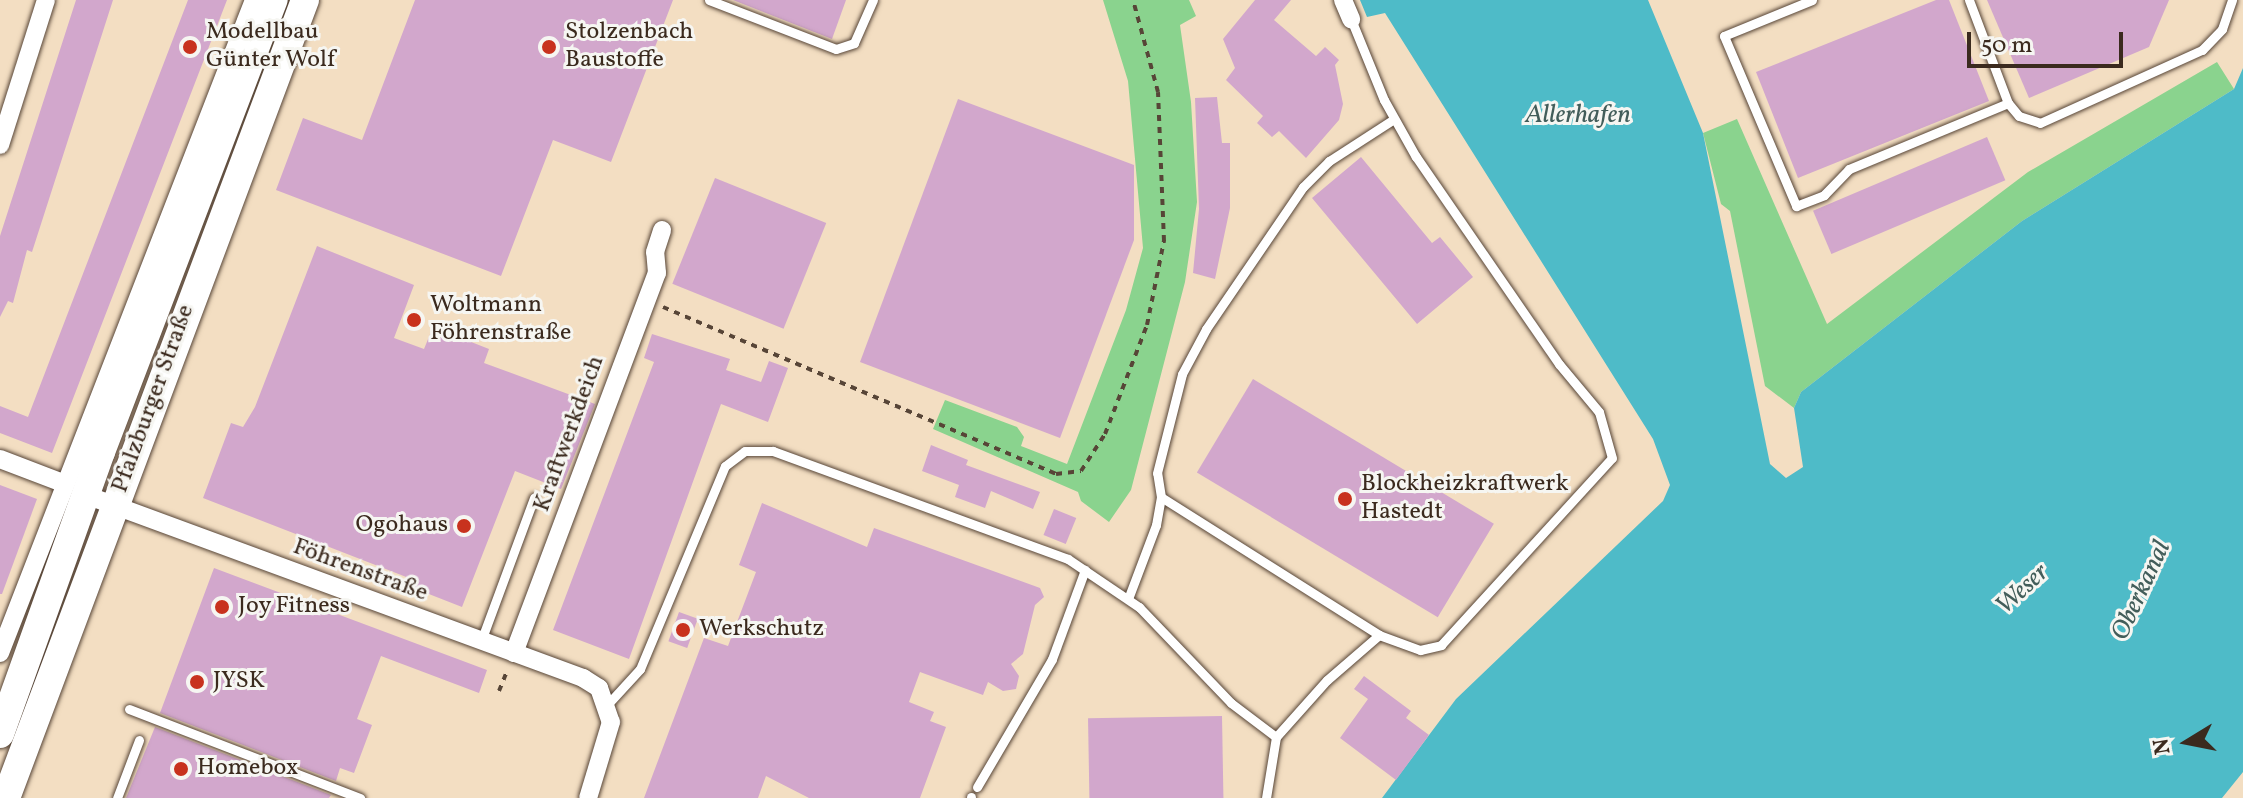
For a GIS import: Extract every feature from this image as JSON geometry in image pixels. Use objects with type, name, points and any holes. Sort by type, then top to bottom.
[{"type":"main road","name":"Pfalzburger Straße","points":[[0,734],[74,489],[274,0]]},
{"type":"main road","name":"Pfalzburger Straße","points":[[6,798],[305,0]]},
{"type":"street","points":[[0,145],[46,0]]},
{"type":"street","name":"Pfalzburger Straße","points":[[0,653],[74,489],[254,0]]},
{"type":"street","points":[[1343,0],[1351,19]]},
{"type":"street","name":"Kraftwerkdeich","points":[[514,653],[646,300],[662,230]]},
{"type":"street","name":"Föhrenstraße","points":[[0,459],[115,507],[583,678],[599,688],[607,705]]},
{"type":"street","points":[[588,798],[607,744],[607,705]]},
{"type":"lane","points":[[709,0],[836,49],[854,43],[873,0]]},
{"type":"lane","points":[[1812,0],[1724,36],[1796,206],[1824,195],[1849,169],[2008,103]]},
{"type":"lane","points":[[1969,0],[2008,103],[2019,116],[2040,123],[2202,50],[2222,29],[2232,0]]},
{"type":"lane","points":[[1161,497],[1379,635],[1420,650],[1441,645],[1612,458],[1599,412],[1448,209],[1394,119],[1351,19]]},
{"type":"lane","points":[[1128,599],[1161,497],[1157,473],[1182,374],[1206,329],[1303,187],[1329,161],[1394,119]]},
{"type":"lane","points":[[607,705],[640,669],[725,466],[745,451],[773,451],[1085,570],[1128,599],[1231,703],[1276,737]]},
{"type":"lane","points":[[481,641],[534,498]]},
{"type":"lane","points":[[977,787],[1052,659],[1085,570]]},
{"type":"lane","points":[[1266,798],[1276,737],[1327,680],[1379,635]]},
{"type":"lane","points":[[129,709],[360,798]]},
{"type":"lane","points":[[117,798],[139,740]]},
{"type":"path","points":[[646,300],[1068,476],[1081,471],[1105,434],[1147,325],[1164,241],[1158,92],[1133,0]]},
{"type":"path","points":[[499,691],[504,678]]},
{"type":"green space","points":[[1103,0],[1189,0],[1196,16],[1180,25],[1191,102],[1197,202],[1185,282],[1131,490],[1109,522],[1081,501],[1078,492],[933,429],[945,400],[1017,427],[1024,437],[1021,446],[1067,464],[1126,310],[1143,248],[1128,81]]},
{"type":"green space","points":[[2217,62],[2234,89],[2022,221],[1801,392],[1794,408],[1765,386],[1730,211],[1721,204],[1703,133],[1737,119],[1827,324],[2028,172]]},
{"type":"water","points":[[1360,0],[1648,0],[1703,133],[1770,464],[1786,478],[1803,467],[1794,408],[1801,392],[2022,221],[2234,89],[2243,68],[2243,772],[2222,798],[1382,798],[1456,699],[1663,501],[1670,485],[1653,439],[1385,13],[1367,17]]},
{"type":"building","points":[[76,0],[113,0],[32,252],[27,250],[13,303],[8,301],[0,317],[0,236]]},
{"type":"building","points":[[188,0],[227,0],[52,453],[0,433],[0,406],[28,417]]},
{"type":"building","points":[[415,0],[673,0],[611,162],[553,140],[501,276],[276,190],[303,118],[362,140]]},
{"type":"building","points":[[733,0],[846,0],[832,39]]},
{"type":"building","points":[[1255,0],[1291,0],[1274,20],[1316,56],[1325,47],[1339,60],[1335,65],[1343,104],[1339,120],[1306,158],[1279,131],[1272,137],[1257,123],[1263,116],[1226,80],[1235,68],[1223,39]]},
{"type":"building","points":[[1936,0],[1949,0],[1989,101],[1798,178],[1756,72]]},
{"type":"building","points":[[1987,0],[2169,0],[2149,47],[2029,98]]},
{"type":"building","points":[[1217,97],[1222,143],[1230,143],[1230,208],[1215,279],[1193,273],[1199,209],[1195,98]]},
{"type":"building","points":[[958,99],[1134,165],[1134,240],[1060,438],[860,362]]},
{"type":"building","points":[[1987,137],[2005,180],[1831,254],[1813,211]]},
{"type":"building","points":[[1361,157],[1432,243],[1440,237],[1473,277],[1417,324],[1312,198]]},
{"type":"building","points":[[715,178],[826,223],[784,329],[672,284]]},
{"type":"building","points":[[317,246],[414,285],[394,338],[424,349],[433,327],[489,349],[484,363],[595,404],[561,489],[515,471],[462,607],[411,587],[414,580],[203,498],[231,423],[243,427],[255,407]]},
{"type":"building","points":[[652,334],[730,359],[726,370],[761,382],[769,361],[788,368],[768,422],[721,404],[629,659],[553,630],[654,362],[644,358]]},
{"type":"building","name":"Blockheizkraftwerk Hastedt","points":[[1253,379],[1494,524],[1438,617],[1197,472]]},
{"type":"building","points":[[931,445],[968,460],[966,465],[1040,492],[1033,509],[991,491],[985,508],[955,497],[959,485],[922,471]]},
{"type":"building","points":[[0,485],[37,499],[2,594],[0,594]]},
{"type":"building","points":[[762,503],[867,547],[874,528],[1040,588],[1044,597],[1035,605],[1023,654],[1011,664],[1019,676],[1016,689],[1003,691],[988,682],[983,695],[920,672],[909,702],[934,712],[930,721],[946,727],[920,798],[809,798],[766,776],[758,798],[644,798],[704,638],[728,646],[756,572],[739,565]]},
{"type":"building","points":[[1054,509],[1076,518],[1066,544],[1044,535]]},
{"type":"building","points":[[214,568],[487,670],[479,693],[381,656],[357,719],[372,725],[354,773],[340,768],[336,781],[160,713]]},
{"type":"building","name":"Werkschutz","points":[[679,612],[698,619],[687,648],[668,641]]},
{"type":"building","points":[[1364,676],[1411,711],[1406,718],[1429,735],[1396,780],[1340,738],[1368,699],[1354,689]]},
{"type":"building","points":[[1222,716],[1223,798],[1089,798],[1088,718]]},
{"type":"building","name":"Homebox","points":[[155,727],[331,795],[329,798],[126,798]]},
{"type":"place","name":"Modellbau Günter Wolf","points":[[190,47]]},
{"type":"place","name":"Stolzenbach Baustoffe","points":[[549,47]]},
{"type":"place","name":"Woltmann Föhrenstraße","points":[[414,320]]},
{"type":"place","name":"Blockheizkraftwerk Hastedt","points":[[1345,499]]},
{"type":"place","name":"Ogohaus","points":[[464,526]]},
{"type":"place","name":"Joy Fitness","points":[[222,607]]},
{"type":"place","name":"Werkschutz","points":[[683,630]]},
{"type":"place","name":"JYSK","points":[[197,682]]},
{"type":"place","name":"Homebox","points":[[181,769]]},
{"type":"water label","name":"Allerhafen","points":[[1578,116]]},
{"type":"water label","name":"Weser","points":[[2023,590]]},
{"type":"water label","name":"Oberkanal","points":[[2142,591]]}]
